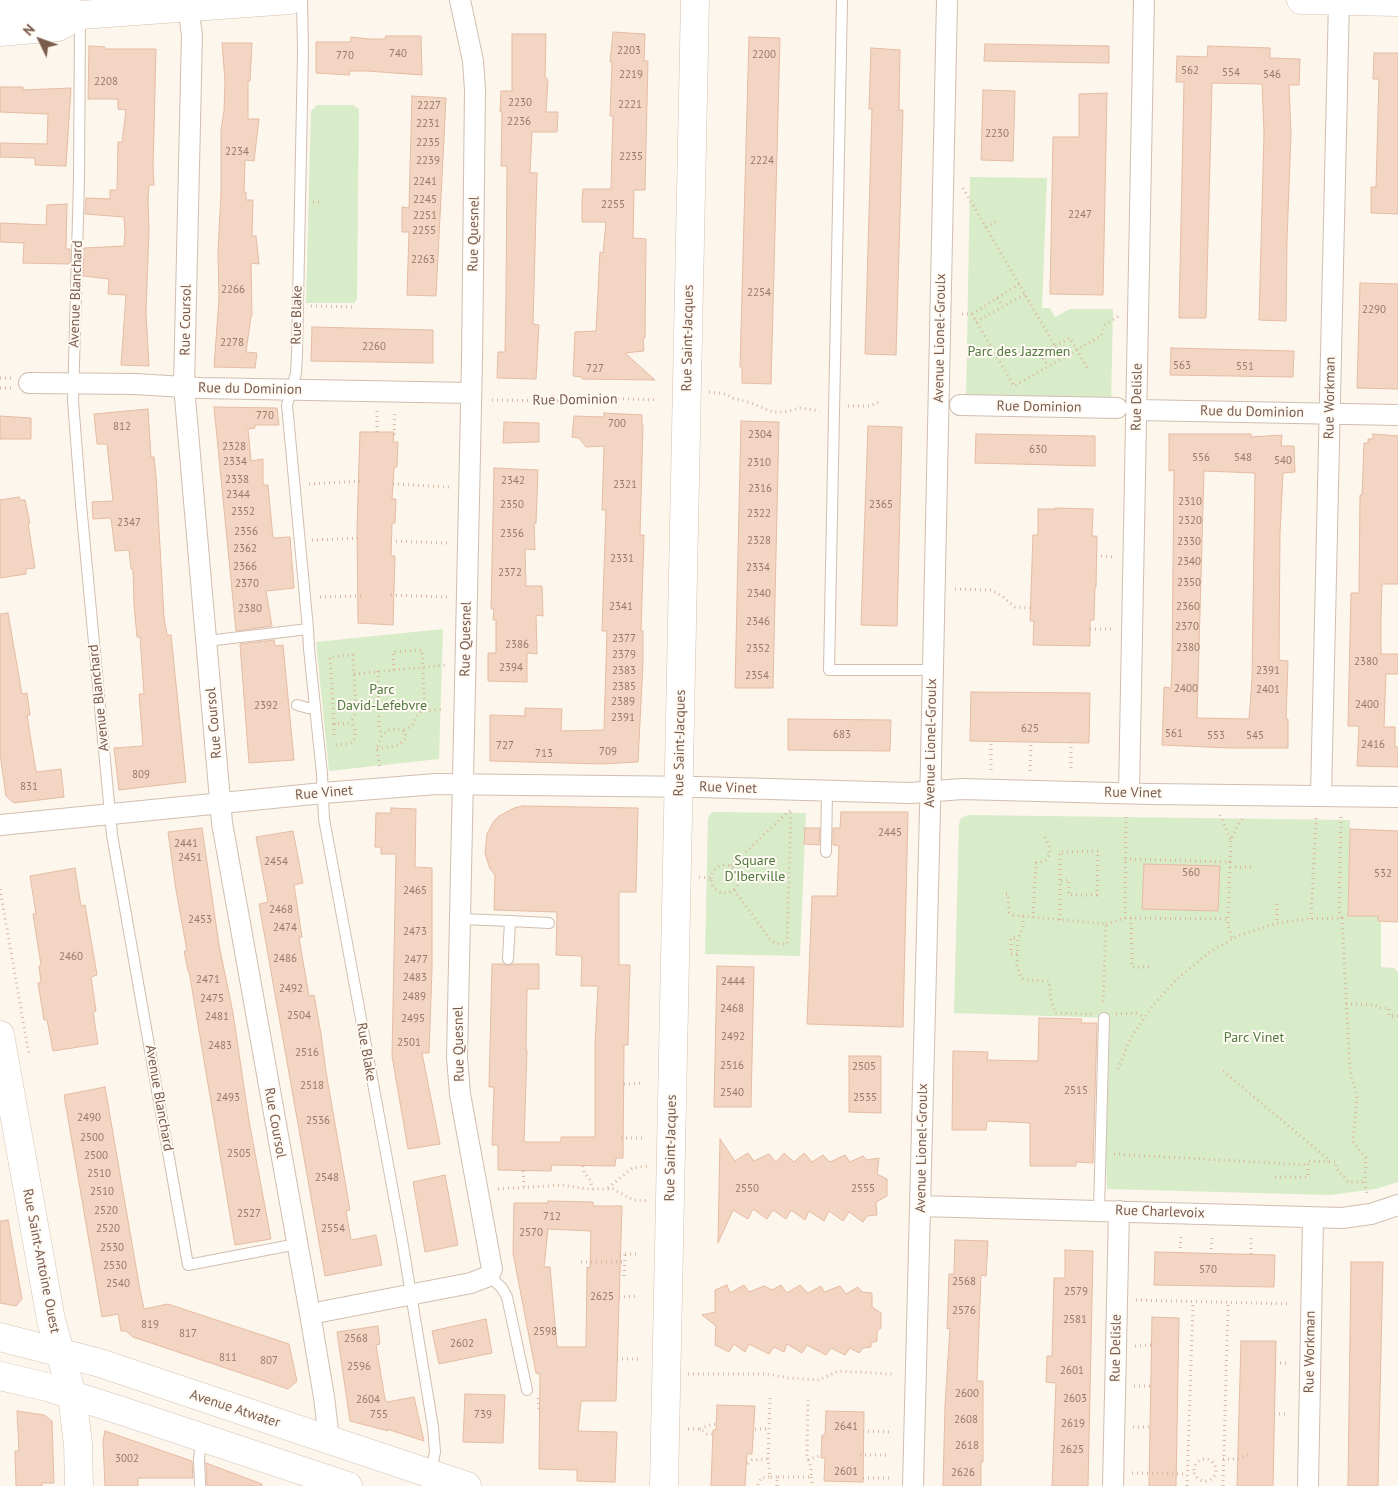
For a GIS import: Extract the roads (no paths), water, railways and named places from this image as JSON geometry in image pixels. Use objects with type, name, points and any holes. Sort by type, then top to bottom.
[{"type":"main road","points":[[0,32],[58,27],[80,15],[187,4],[290,0]]},
{"type":"main road","name":"Rue Saint-Jacques","points":[[664,1486],[695,0]]},
{"type":"main road","points":[[1302,0],[1398,2]]},
{"type":"main road","points":[[0,10],[54,7],[80,15]]},
{"type":"main road","name":"Rue Saint-Antoine Ouest","points":[[0,1035],[51,1320],[72,1395],[78,1444],[79,1486]]},
{"type":"main road","name":"Avenue Atwater","points":[[0,1337],[100,1363],[468,1486]]},
{"type":"main road","points":[[0,1376],[72,1395],[348,1486]]},
{"type":"street","name":"Rue Quesnel","points":[[460,0],[473,60],[475,90],[471,392],[457,1069],[491,1259],[492,1269],[489,1276]]},
{"type":"street","name":"Avenue Lionel-Groulx","points":[[913,1486],[931,790],[947,0]]},
{"type":"street","name":"Rue Delisle","points":[[1129,793],[1127,409],[1144,0]]},
{"type":"street","name":"Rue Workman","points":[[1322,796],[1339,0]]},
{"type":"street","name":"Rue Coursol","points":[[187,4],[192,35],[184,386],[220,803],[223,833],[310,1314],[329,1439]]},
{"type":"street","name":"Rue du Dominion","points":[[29,383],[135,384],[292,390],[471,392]]},
{"type":"street","name":"Rue Dominion","points":[[960,406],[1127,409]]},
{"type":"street","name":"Rue du Dominion","points":[[1127,409],[1398,415]]},
{"type":"street","name":"Rue Vinet","points":[[0,825],[427,784],[679,786],[910,793],[962,789],[1398,797]]},
{"type":"street","name":"Rue Charlevoix","points":[[920,1206],[1313,1218],[1352,1217],[1371,1214],[1398,1205]]},
{"type":"street","name":"Rue Delisle","points":[[1109,1211],[1113,1486]]},
{"type":"street","name":"Rue Workman","points":[[1308,1486],[1313,1218]]},
{"type":"street","points":[[310,1314],[471,1283],[489,1276]]},
{"type":"lane","name":"Rue Blake","points":[[302,0],[303,51],[296,373],[287,405],[324,819],[411,1295],[436,1446],[435,1458],[430,1473]]},
{"type":"lane","points":[[842,0],[829,670],[932,670]]},
{"type":"lane","name":"Avenue Blanchard","points":[[80,15],[79,180],[73,384],[81,504],[112,835],[188,1265],[297,1244]]},
{"type":"lane","points":[[207,641],[308,629]]},
{"type":"lane","points":[[297,705],[315,708]]},
{"type":"lane","points":[[826,852],[828,790]]},
{"type":"lane","points":[[460,919],[549,923]]},
{"type":"lane","points":[[508,959],[510,921]]},
{"type":"lane","points":[[1106,1016],[1109,1211]]},
{"type":"lane","points":[[489,1276],[502,1288],[507,1297],[526,1390]]},
{"type":"lane","points":[[200,1486],[199,1458],[202,1437]]},
{"type":"park label","name":"Parc des Jazzmen","points":[[1019,352]]},
{"type":"park label","name":"Parc David-Lefebvre","points":[[382,698]]},
{"type":"park label","name":"Square D'Iberville","points":[[755,870]]},
{"type":"park label","name":"Parc Vinet","points":[[1254,1038]]}]
